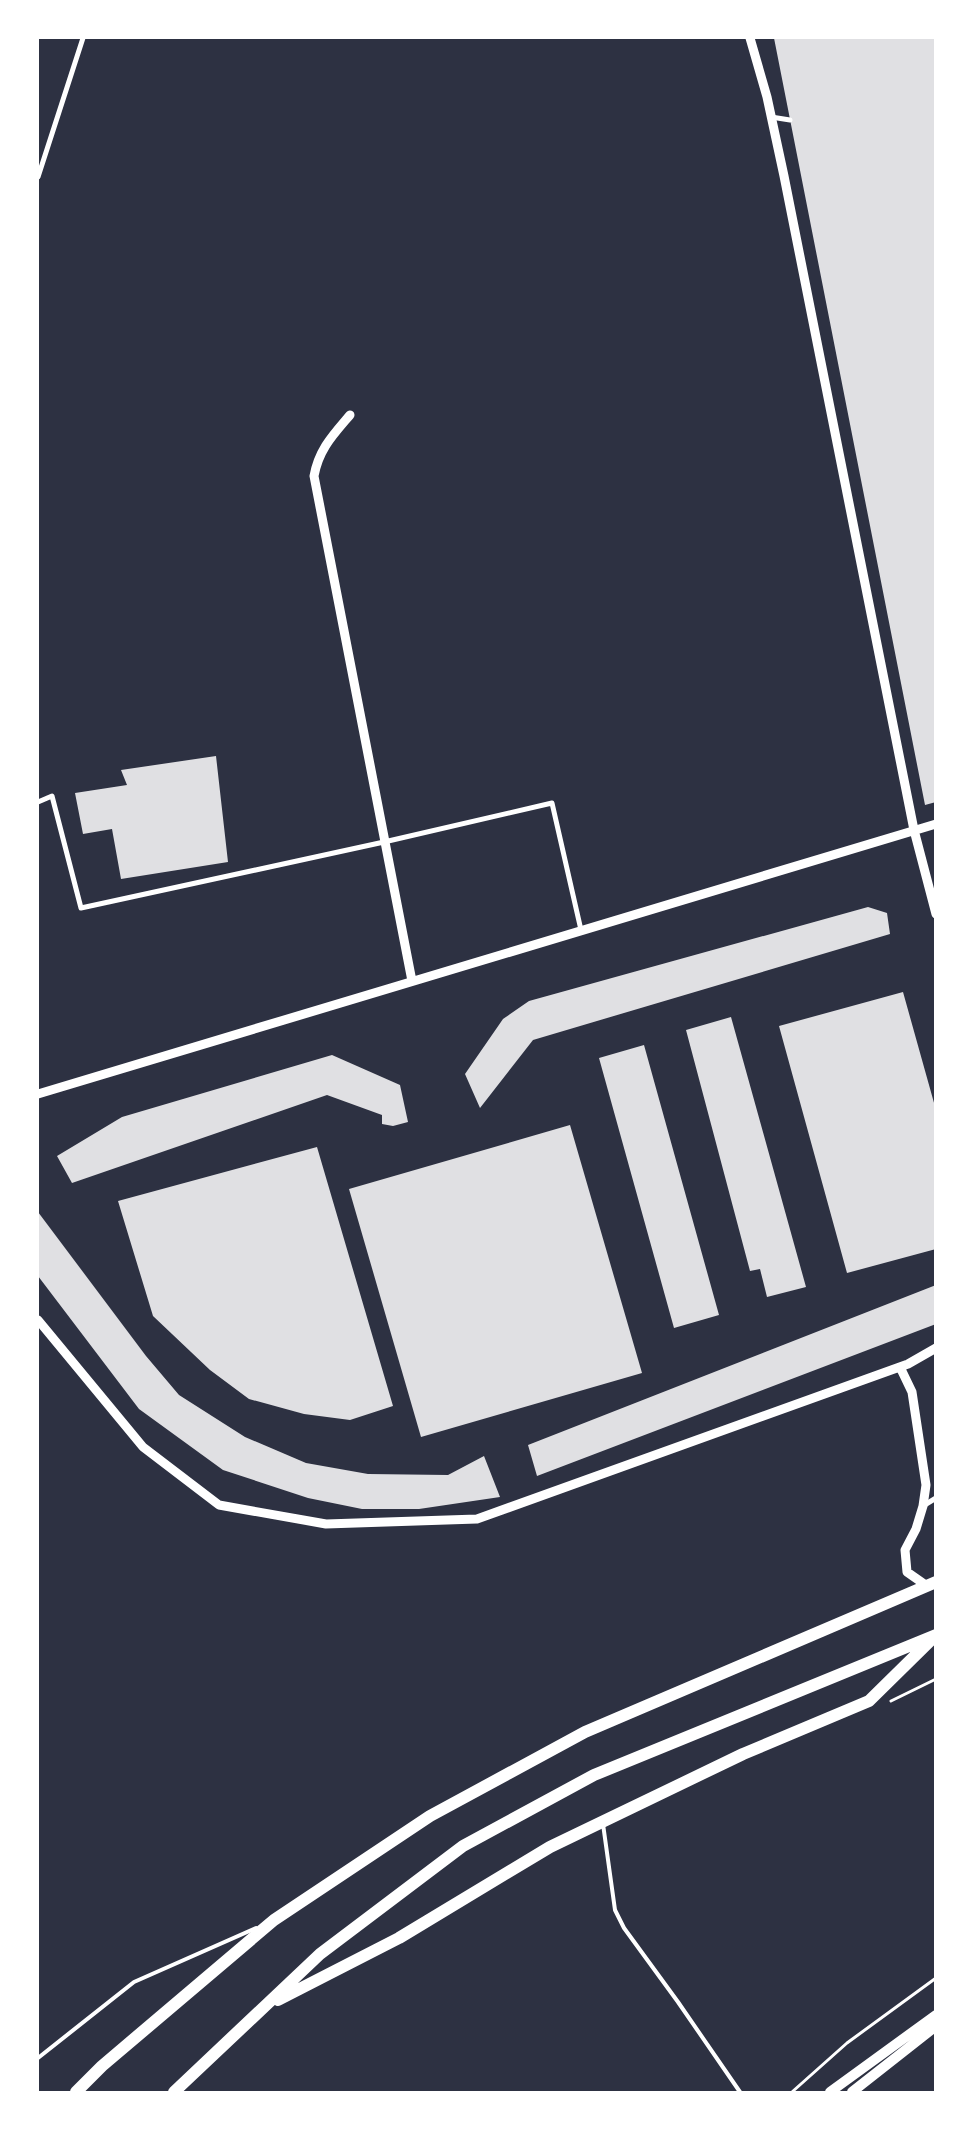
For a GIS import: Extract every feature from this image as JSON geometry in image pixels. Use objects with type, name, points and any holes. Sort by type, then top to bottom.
[{"type":"main road","points":[[76,2092],[102,2066],[274,1920],[430,1816],[585,1732],[931,1584]]},
{"type":"main road","points":[[266,2006],[399,1938],[550,1846],[743,1754],[869,1701],[936,1635]]},
{"type":"main road","points":[[174,2092],[320,1954],[463,1846],[594,1774],[936,1635]]},
{"type":"main road","points":[[830,2092],[936,2015]]},
{"type":"main road","points":[[852,2092],[936,2026]]},
{"type":"street","points":[[38,176],[83,38]]},
{"type":"street","points":[[750,38],[784,176],[914,830],[936,914]]},
{"type":"street","points":[[771,117],[790,120]]},
{"type":"street","points":[[350,415],[327,442],[318,459],[314,476],[412,981]]},
{"type":"street","points":[[38,802],[52,796],[81,908],[384,842],[552,803],[581,930]]},
{"type":"street","points":[[38,1094],[936,824]]},
{"type":"street","points":[[38,1320],[143,1447],[219,1505],[326,1524],[477,1519],[900,1367],[936,1348]]},
{"type":"street","points":[[900,1367],[912,1392],[926,1485],[923,1506],[916,1529],[905,1550],[907,1572],[931,1584]]},
{"type":"street","points":[[923,1506],[936,1498]]},
{"type":"lane","points":[[603,1821],[615,1910],[624,1928],[740,2092]]},
{"type":"lane","points":[[38,2058],[134,1982],[274,1920]]},
{"type":"path","points":[[792,2092],[847,2043],[936,1978]]},
{"type":"building","points":[[774,38],[936,38],[936,802],[925,805]]},
{"type":"building","points":[[216,756],[228,862],[121,879],[112,829],[83,834],[75,793],[127,785],[121,770]]},
{"type":"building","points":[[868,907],[887,913],[890,934],[533,1040],[480,1108],[465,1074],[503,1019],[529,1001]]},
{"type":"building","points":[[903,992],[936,1110],[936,1249],[847,1273],[779,1026]]},
{"type":"building","points":[[731,1017],[806,1287],[767,1297],[760,1269],[750,1271],[686,1030]]},
{"type":"building","points":[[644,1045],[719,1315],[674,1328],[599,1058]]},
{"type":"building","points":[[332,1055],[400,1085],[408,1122],[393,1126],[382,1124],[382,1115],[327,1095],[72,1183],[57,1156],[122,1117]]},
{"type":"building","points":[[570,1125],[642,1373],[421,1437],[349,1189]]},
{"type":"building","points":[[317,1147],[393,1406],[350,1420],[304,1414],[249,1399],[210,1370],[153,1316],[118,1201]]},
{"type":"building","points":[[38,1212],[146,1356],[179,1395],[245,1437],[306,1463],[368,1474],[448,1475],[484,1456],[500,1497],[419,1509],[362,1509],[308,1498],[223,1470],[139,1409],[38,1276]]},
{"type":"building","points":[[936,1285],[936,1324],[537,1476],[528,1445]]}]
